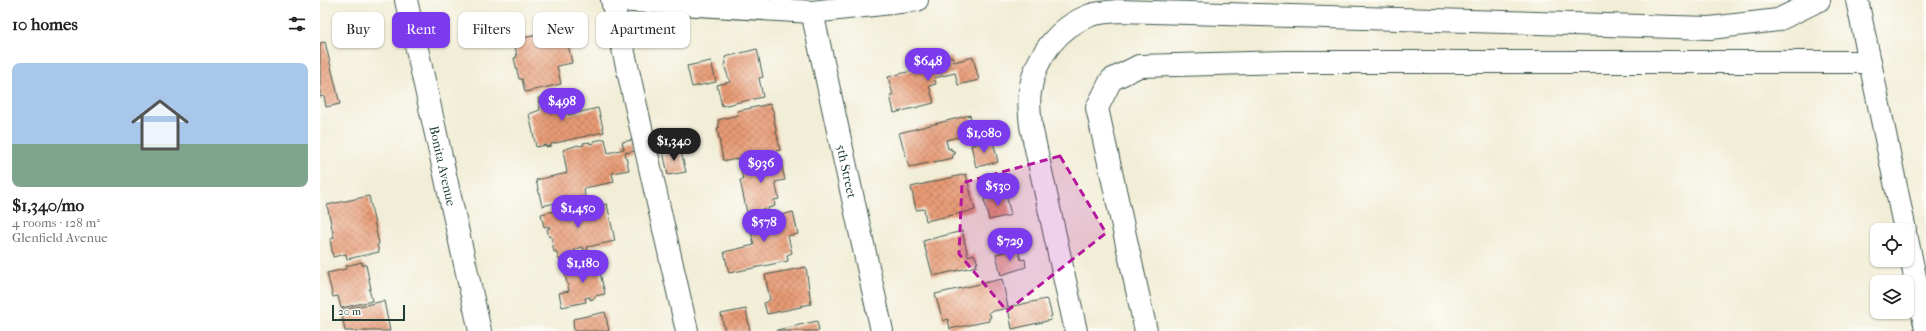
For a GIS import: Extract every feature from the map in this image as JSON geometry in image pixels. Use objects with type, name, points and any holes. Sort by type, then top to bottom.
[{"type":"street","name":"Bonita Avenue","points":[[406,0],[480,331]]},
{"type":"street","points":[[612,0],[687,331]]},
{"type":"street","points":[[617,0],[812,12],[917,0]]},
{"type":"street","points":[[1076,331],[1031,126],[1030,91],[1038,63],[1050,43],[1068,28],[1091,15],[1118,11],[1710,28],[1778,20],[1819,0]]},
{"type":"street","points":[[1857,0],[1904,223]]},
{"type":"street","name":"5th Street","points":[[812,12],[882,331]]},
{"type":"street","points":[[1146,331],[1097,108],[1111,80],[1139,66],[1288,62],[1870,62]]},
{"type":"street","points":[[1913,267],[1926,329]]},
{"type":"highlighted area","points":[[1060,156],[1106,233],[1007,311],[959,254],[962,183]]},
{"type":"building","points":[[533,36],[533,48],[569,48],[572,63],[557,66],[561,84],[525,92],[522,79],[519,79],[514,58],[517,57],[515,48],[525,48],[525,38]]},
{"type":"building","points":[[325,42],[340,104],[326,107],[324,96],[320,97],[320,43]]},
{"type":"building","points":[[757,49],[763,77],[759,78],[763,97],[722,106],[717,85],[730,82],[724,65],[726,64],[725,57]]},
{"type":"building","points":[[952,56],[954,62],[973,57],[979,80],[958,85],[955,73],[934,78],[936,84],[929,86],[934,103],[894,113],[890,95],[893,95],[888,77],[930,66],[929,62]]},
{"type":"building","points":[[711,61],[716,82],[692,87],[687,66]]},
{"type":"building","points":[[563,93],[568,115],[598,108],[604,132],[551,144],[551,146],[546,147],[546,145],[536,147],[529,114],[540,110],[538,98]]},
{"type":"building","points":[[770,104],[774,114],[780,150],[727,161],[723,160],[717,128],[719,128],[718,120],[738,115],[737,111]]},
{"type":"building","points":[[970,115],[974,133],[946,140],[948,149],[951,148],[951,151],[953,150],[955,154],[952,155],[953,158],[909,167],[899,133]]},
{"type":"building","points":[[605,139],[608,153],[624,149],[622,142],[632,140],[635,151],[625,153],[629,170],[612,173],[614,182],[584,188],[585,196],[542,206],[536,180],[567,173],[563,150],[578,145],[584,145],[583,143],[590,142],[590,144],[594,143],[593,141]]},
{"type":"building","points":[[993,141],[998,162],[976,167],[971,145]]},
{"type":"building","points":[[680,148],[686,172],[668,175],[663,151]]},
{"type":"building","points":[[780,158],[785,180],[775,182],[779,199],[774,200],[775,206],[768,208],[769,213],[765,213],[764,209],[759,210],[759,214],[755,214],[754,212],[747,213],[740,180],[743,180],[740,165],[764,159],[765,162]]},
{"type":"building","points":[[966,174],[975,210],[926,221],[924,209],[916,210],[911,187]]},
{"type":"building","points":[[1006,194],[1011,215],[989,220],[984,199]]},
{"type":"building","points":[[369,196],[379,244],[377,245],[379,252],[347,259],[346,254],[333,257],[330,239],[334,238],[327,205]]},
{"type":"building","points":[[607,204],[615,241],[587,247],[588,250],[584,251],[583,247],[575,249],[575,252],[571,253],[572,257],[559,260],[556,251],[554,252],[551,236],[549,237],[547,229],[550,228],[549,226],[544,227],[541,214],[573,207],[574,216],[578,216],[577,210]]},
{"type":"building","points":[[793,212],[798,234],[788,236],[792,253],[787,255],[788,261],[729,273],[724,252],[754,245],[751,232],[748,232],[745,220],[763,216],[764,220],[770,218],[769,216],[775,215],[775,217]]},
{"type":"building","points":[[962,231],[968,256],[974,254],[978,263],[976,263],[977,266],[933,276],[923,241]]},
{"type":"building","points":[[1018,249],[1021,260],[1025,259],[1026,267],[1001,275],[996,254]]},
{"type":"building","points":[[597,260],[605,294],[595,296],[595,298],[590,300],[590,297],[585,298],[586,302],[562,307],[559,293],[569,291],[565,275],[570,274],[569,266]]},
{"type":"building","points":[[362,262],[362,265],[366,265],[372,301],[341,308],[338,296],[333,297],[327,273],[346,269],[346,266]]},
{"type":"building","points":[[806,267],[811,304],[767,314],[764,303],[770,300],[765,275]]},
{"type":"building","points":[[1002,279],[1008,307],[1046,299],[1048,301],[1052,316],[1050,317],[1051,320],[1012,329],[1008,308],[989,312],[991,317],[989,318],[989,321],[950,329],[948,319],[943,321],[935,294]]},
{"type":"building","points":[[384,301],[390,331],[345,331],[341,310]]},
{"type":"building","points":[[746,309],[750,331],[725,331],[721,314]]},
{"type":"building","points":[[605,312],[609,331],[574,331],[573,319]]},
{"type":"building","points":[[817,321],[819,331],[777,331],[777,330]]}]
